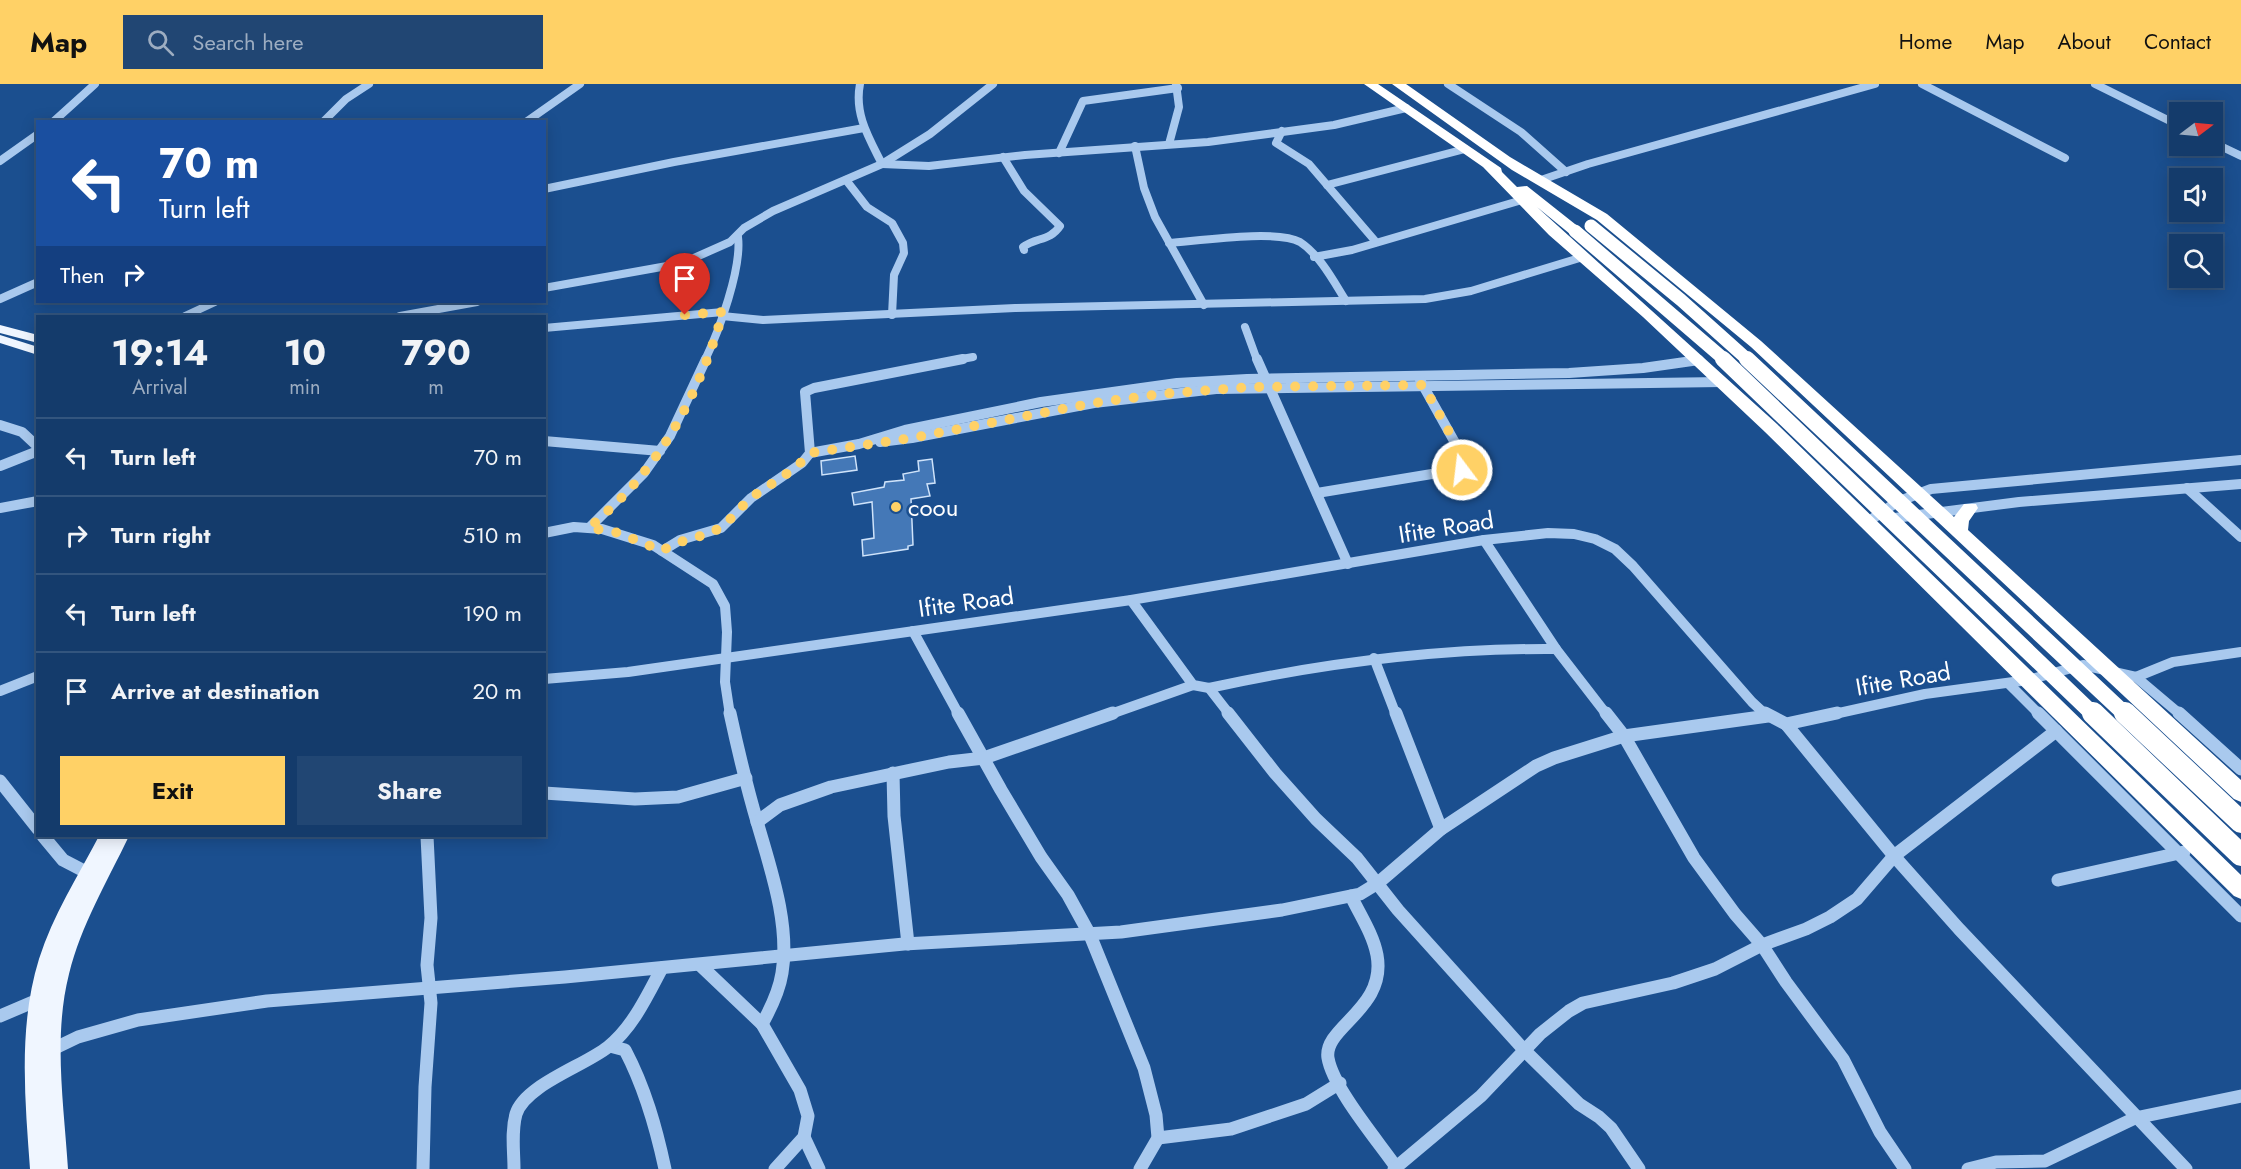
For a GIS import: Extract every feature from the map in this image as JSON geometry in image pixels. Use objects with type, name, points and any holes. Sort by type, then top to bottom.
[{"type":"highway","points":[[1370,84],[1544,204],[1583,228],[1681,300],[1759,370],[2241,822]]},
{"type":"highway","points":[[1398,84],[1507,160],[1602,218],[1693,290],[1807,389],[1959,533],[2084,657],[2135,685],[2241,793]]},
{"type":"highway","points":[[1507,160],[1717,353],[2241,855]]},
{"type":"highway","points":[[1488,165],[1554,232],[1722,381],[2241,889]]},
{"type":"highway","points":[[1959,533],[1960,520],[1970,508]]},
{"type":"main road","points":[[0,329],[36,338]]},
{"type":"main road","points":[[0,339],[36,350]]},
{"type":"main road","points":[[40,1169],[35,1058],[40,999],[47,962],[56,937],[107,837]]},
{"type":"main road","points":[[58,1169],[51,1050],[56,994],[74,931],[120,837]]},
{"type":"street","points":[[55,120],[95,84]]},
{"type":"street","points":[[325,120],[346,99],[369,84]]},
{"type":"street","points":[[529,120],[580,84]]},
{"type":"street","points":[[860,84],[857,93],[864,128],[882,164]]},
{"type":"street","points":[[546,288],[667,266],[694,258],[738,237],[744,228],[773,210],[882,164],[930,134],[993,84]]},
{"type":"street","points":[[1449,84],[1521,132],[1566,172]]},
{"type":"street","points":[[1541,180],[1875,84]]},
{"type":"street","points":[[1922,84],[2065,158]]},
{"type":"street","points":[[2095,84],[2169,121]]},
{"type":"street","points":[[1059,153],[1083,101],[1177,86],[1181,94],[1181,102],[1169,144]]},
{"type":"street","points":[[882,164],[929,166],[1003,157],[1208,142],[1334,125],[1406,108]]},
{"type":"street","points":[[546,189],[674,162],[864,128]]},
{"type":"street","points":[[1282,131],[1276,142],[1309,164],[1376,242]]},
{"type":"street","points":[[0,161],[36,135]]},
{"type":"street","points":[[1135,146],[1140,175],[1150,205],[1169,243],[1197,286],[1204,304]]},
{"type":"street","points":[[2223,147],[2241,156]]},
{"type":"street","points":[[1327,185],[1465,149]]},
{"type":"street","points":[[1003,157],[1024,191],[1060,226],[1053,234],[1027,244],[1023,247],[1024,250]]},
{"type":"street","points":[[846,180],[867,207],[892,224],[903,243],[904,253],[894,275],[892,315]]},
{"type":"street","points":[[1314,257],[1376,242],[1522,200]]},
{"type":"street","points":[[589,528],[644,473],[670,436],[715,339],[740,252],[738,237]]},
{"type":"street","points":[[1169,243],[1290,238],[1299,242],[1314,257],[1346,301]]},
{"type":"street","points":[[546,328],[722,314],[763,320],[1015,309],[1442,297],[1583,257]]},
{"type":"street","points":[[0,299],[36,283]]},
{"type":"street","points":[[0,305],[36,290]]},
{"type":"street","points":[[187,315],[213,303]]},
{"type":"street","points":[[406,315],[472,303]]},
{"type":"street","points":[[1245,327],[1265,383],[1348,564]]},
{"type":"street","points":[[810,453],[805,392],[814,388],[973,357]]},
{"type":"street","points":[[1421,381],[1630,369],[1699,360]]},
{"type":"street","points":[[1666,365],[1675,383]]},
{"type":"street","points":[[1630,369],[1637,383]]},
{"type":"street","points":[[1317,493],[1462,470],[1466,464],[1463,457],[1421,381]]},
{"type":"street","points":[[662,551],[681,540],[721,528],[751,498],[801,463],[810,453],[912,438],[1094,403],[1265,383],[1722,381]]},
{"type":"street","points":[[0,425],[22,432],[36,445]]},
{"type":"street","points":[[546,441],[660,451]]},
{"type":"street","points":[[0,466],[36,452]]},
{"type":"street","points":[[1866,523],[1890,503],[1916,492],[2241,460]]},
{"type":"street","points":[[1866,523],[1936,511],[2241,484]]},
{"type":"street","points":[[2187,488],[2241,537]]},
{"type":"street","points":[[0,508],[36,501]]},
{"type":"street","points":[[546,532],[574,527],[619,533],[662,551],[713,584],[725,606],[725,682],[730,714],[777,890],[784,954],[782,974],[775,999],[762,1023]]},
{"type":"street","name":"Ifite Road","points":[[546,679],[628,672],[1131,600],[1484,540],[1548,533],[1574,534],[1595,539],[1615,549],[1633,566],[1752,702],[1768,716],[1786,724],[1925,694],[2028,680],[2084,657]]},
{"type":"street","points":[[1484,540],[1556,650],[1624,736],[1694,858],[1735,914],[1762,945],[1786,982],[1843,1059],[1880,1132],[1905,1169]]},
{"type":"street","points":[[1131,600],[1193,685]]},
{"type":"street","points":[[913,631],[1041,857],[1068,895],[1090,935],[1144,1068],[1155,1115],[1158,1138],[1140,1169]]},
{"type":"street","points":[[757,822],[780,805],[831,787],[949,762],[984,758],[1193,685],[1209,688],[1290,670],[1374,658],[1489,649],[1556,650]]},
{"type":"street","points":[[2135,685],[2147,670],[2165,664],[2241,652]]},
{"type":"street","points":[[1374,658],[1441,829]]},
{"type":"street","points":[[0,691],[36,677]]},
{"type":"street","points":[[2008,683],[2241,916]]},
{"type":"street","points":[[2135,685],[2150,687],[2241,770]]},
{"type":"street","points":[[1209,688],[1275,773],[1378,883],[1398,910],[1525,1051],[1545,1067],[1579,1103],[1605,1124],[1631,1154],[1639,1169]]},
{"type":"street","points":[[51,1050],[96,1031],[138,1020],[267,1001],[431,989],[908,944],[1090,935],[1282,910],[1360,894],[1378,883],[1441,829],[1536,766],[1624,736],[1768,716]]},
{"type":"street","points":[[1786,724],[1894,856],[2135,1118],[2186,1169]]},
{"type":"street","points":[[1351,896],[1372,940],[1379,963],[1373,987],[1364,1008],[1330,1042],[1328,1056],[1340,1083],[1395,1168],[1481,1096],[1540,1034],[1583,1003],[1673,983],[1715,969],[1762,945],[1806,929],[1857,899],[1894,856],[2056,730]]},
{"type":"street","points":[[893,773],[894,816],[908,944]]},
{"type":"street","points":[[546,793],[635,799],[678,797],[746,778]]},
{"type":"street","points":[[0,781],[36,826]]},
{"type":"street","points":[[44,837],[63,860],[88,873]]},
{"type":"street","points":[[423,1169],[431,989],[427,965],[431,918],[428,837]]},
{"type":"street","points":[[2058,880],[2200,849]]},
{"type":"street","points":[[700,965],[724,990],[762,1023],[800,1090],[808,1116],[804,1137],[775,1169]]},
{"type":"street","points":[[514,1169],[517,1111],[524,1099],[582,1066],[610,1046],[642,1005],[663,968]]},
{"type":"street","points":[[0,1016],[40,999]]},
{"type":"street","points":[[610,1046],[625,1050],[638,1072],[660,1143],[665,1169]]},
{"type":"street","points":[[1158,1138],[1231,1129],[1306,1104],[1340,1083]]},
{"type":"street","points":[[1968,1169],[1996,1162],[2045,1161],[2135,1118],[2241,1096]]},
{"type":"street","points":[[804,1137],[819,1169]]},
{"type":"building","points":[[855,456],[857,470],[822,475],[821,461]]},
{"type":"building","name":"coou","points":[[932,459],[935,483],[927,484],[930,496],[911,499],[913,545],[908,546],[908,549],[863,556],[862,540],[874,538],[872,502],[854,505],[852,493],[884,487],[885,482],[904,480],[903,474],[919,471],[918,461]]},
{"type":"place","name":"coou","points":[[896,507]]},
{"type":"route","points":[[685,315],[723,312],[715,339],[670,436],[644,473],[589,528],[619,533],[653,545],[662,551],[681,540],[721,528],[751,498],[801,463],[810,453],[912,438],[1094,403],[1216,389],[1423,385],[1463,457],[1466,464],[1462,470]]}]
